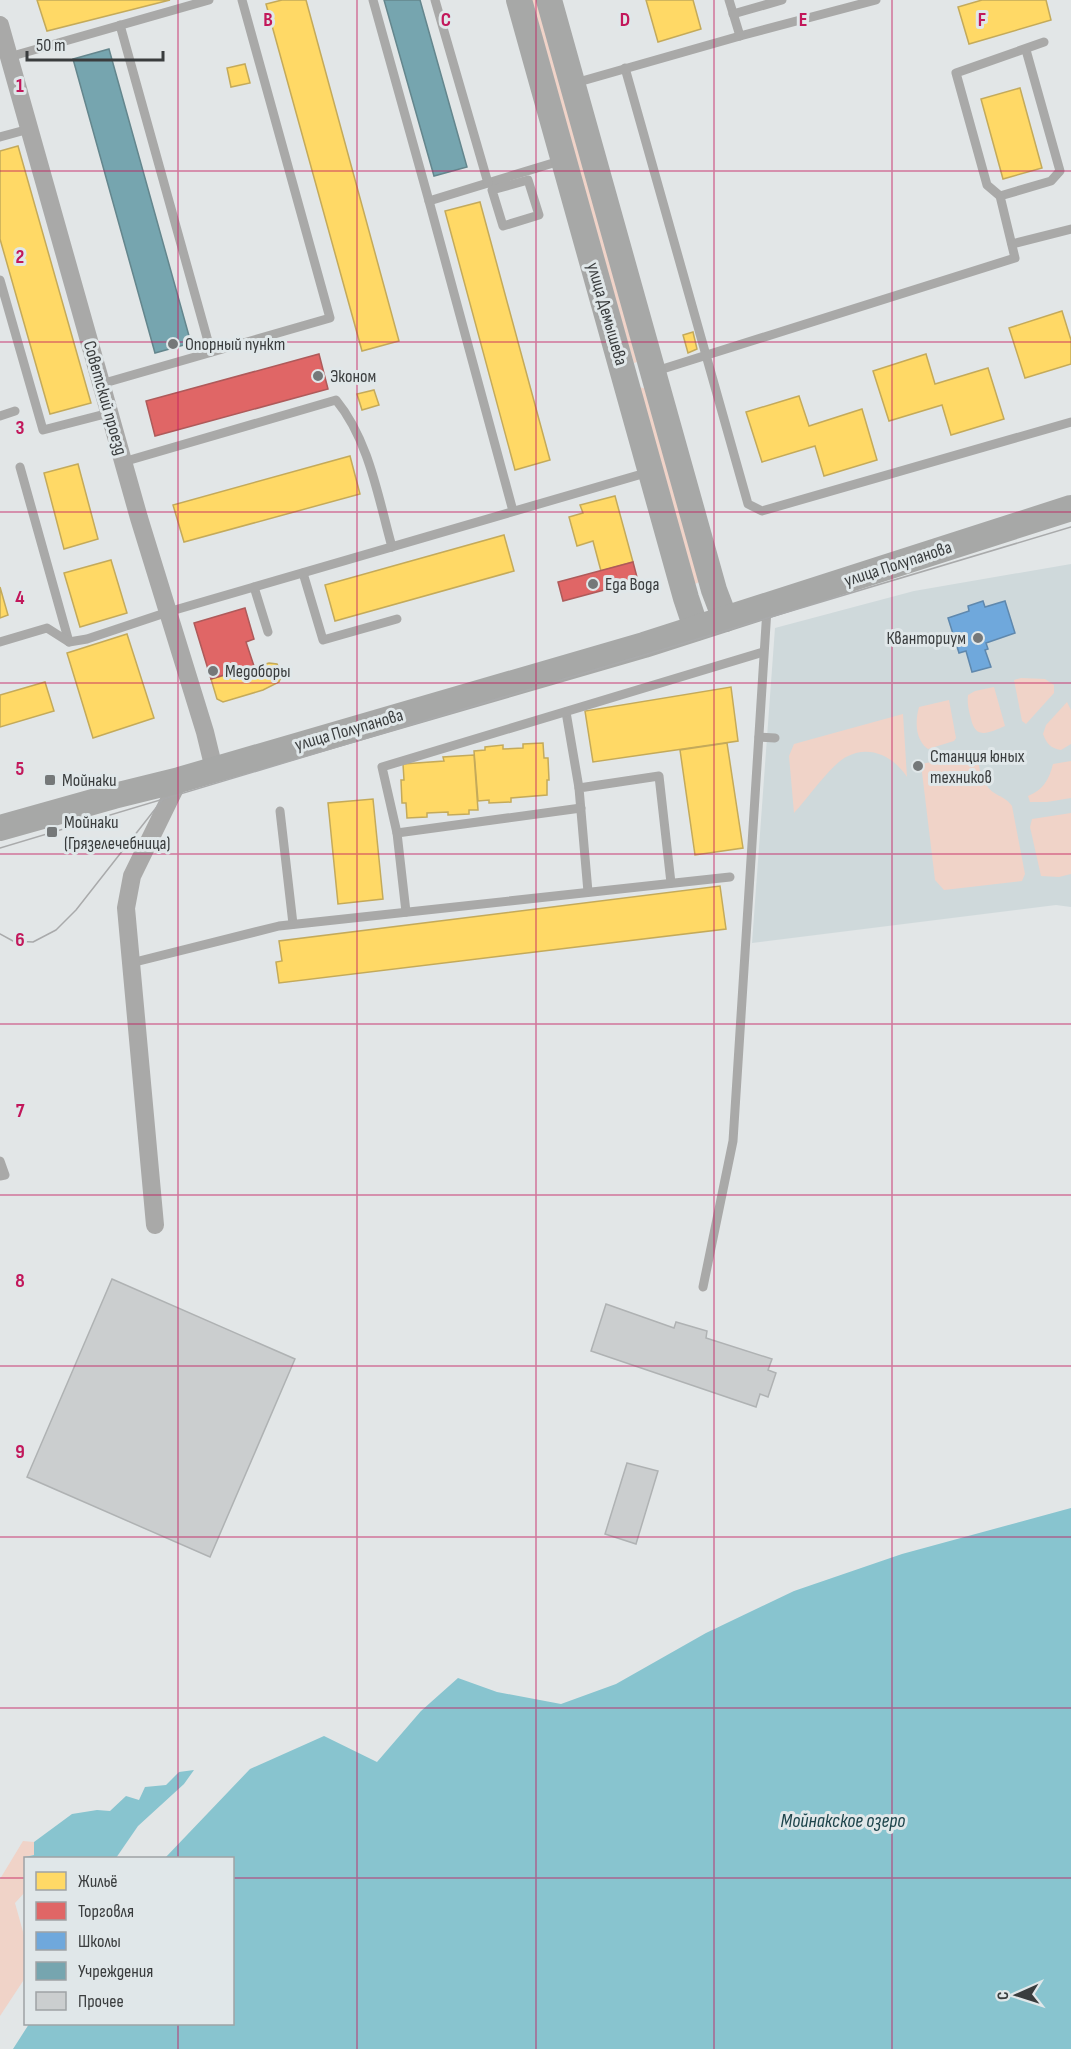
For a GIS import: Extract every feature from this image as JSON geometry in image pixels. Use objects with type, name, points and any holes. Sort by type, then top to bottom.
[{"type":"street","name":"улица Демышева","points":[[519,0],[696,628]]},
{"type":"street","name":"улица Демышева","points":[[549,0],[724,619]]},
{"type":"street","name":"Советский проезд","points":[[0,25],[123,462],[205,732],[214,769]]},
{"type":"street","points":[[626,379],[653,372]]},
{"type":"street","name":"улица Полупанова","points":[[0,828],[179,780],[633,649],[1071,508]]},
{"type":"street","points":[[155,1225],[126,908],[132,876],[179,780]]},
{"type":"lane","points":[[9,57],[209,0]]},
{"type":"lane","points":[[101,384],[330,318],[242,0]]},
{"type":"lane","points":[[373,0],[513,512]]},
{"type":"lane","points":[[435,0],[488,183]]},
{"type":"lane","points":[[729,0],[740,36]]},
{"type":"lane","points":[[733,14],[782,0]]},
{"type":"lane","points":[[572,84],[876,0]]},
{"type":"lane","points":[[120,25],[211,352]]},
{"type":"lane","points":[[653,372],[1015,258],[1000,196],[987,185],[956,73],[1044,42]]},
{"type":"lane","points":[[1000,196],[1051,181],[1060,171],[1026,50]]},
{"type":"lane","points":[[625,68],[748,504],[762,511],[1071,422]]},
{"type":"lane","points":[[0,136],[29,129]]},
{"type":"lane","points":[[524,176],[528,180],[539,215],[503,226],[492,190],[524,176],[564,159]]},
{"type":"lane","points":[[429,201],[488,183],[524,176]]},
{"type":"lane","points":[[1012,244],[1071,229]]},
{"type":"lane","points":[[0,280],[43,430],[109,413]]},
{"type":"lane","points":[[0,326],[11,322]]},
{"type":"lane","points":[[123,462],[336,400],[347,414],[362,444],[392,547]]},
{"type":"lane","points":[[0,416],[15,411]]},
{"type":"lane","points":[[20,467],[69,642]]},
{"type":"lane","points":[[0,642],[47,628],[69,642],[87,639],[168,612],[651,472]]},
{"type":"lane","points":[[303,573],[323,640],[397,619]]},
{"type":"lane","points":[[254,587],[268,633]]},
{"type":"lane","points":[[703,1287],[733,1141],[765,613],[768,606]]},
{"type":"lane","points":[[406,912],[397,833],[381,767],[763,652]]},
{"type":"lane","points":[[566,712],[579,788],[588,892]]},
{"type":"lane","points":[[759,737],[775,738]]},
{"type":"lane","points":[[579,788],[660,776],[671,883]]},
{"type":"lane","points":[[397,833],[581,808]]},
{"type":"lane","points":[[280,810],[293,924]]},
{"type":"lane","points":[[131,963],[279,926],[730,877]]},
{"type":"lane","points":[[0,1161],[4,1174],[0,1176]]},
{"type":"shaded area","points":[[526,0],[539,0],[637,362],[634,363]]},
{"type":"shaded area","points":[[639,387],[647,389],[699,582],[695,584]]},
{"type":"shaded area","name":"Станция юных техников","points":[[1071,564],[1071,907],[1056,905],[752,943],[775,628],[914,591]]},
{"type":"shaded area","points":[[1045,679],[1054,685],[1054,693],[1026,724],[1022,721],[1014,680]]},
{"type":"shaded area","points":[[994,687],[1005,726],[989,732],[980,732],[973,726],[968,695]]},
{"type":"shaded area","points":[[949,700],[956,738],[954,741],[928,749],[918,735],[919,707]]},
{"type":"shaded area","points":[[1067,702],[1071,710],[1071,744],[1061,750],[1049,745],[1043,734],[1046,725]]},
{"type":"shaded area","points":[[903,714],[907,777],[888,758],[872,752],[855,753],[833,767],[794,813],[789,756],[794,744]]},
{"type":"shaded area","points":[[967,755],[978,759],[981,774],[988,788],[1012,806],[1025,874],[1022,881],[944,890],[935,880],[921,764]]},
{"type":"shaded area","points":[[1071,761],[1071,798],[1030,802],[1028,796],[1045,784],[1053,764]]},
{"type":"shaded area","points":[[1071,813],[1071,874],[1059,877],[1041,876],[1030,827],[1032,819]]},
{"type":"shaded area","points":[[23,1841],[34,1842],[34,1855],[24,1857],[24,1893],[15,1903],[24,1935],[24,1980],[0,2016],[0,1879]]},
{"type":"water","name":"Мойнакское озеро","points":[[1071,1508],[1071,2049],[13,2049],[28,2025],[234,2025],[234,1857],[166,1857],[250,1769],[324,1736],[377,1762],[421,1711],[458,1678],[497,1692],[561,1704],[616,1684],[706,1633],[794,1591],[902,1554]]},
{"type":"water","points":[[194,1770],[184,1784],[138,1826],[117,1857],[25,1857],[34,1855],[34,1842],[72,1814],[97,1810],[110,1811],[126,1796],[139,1800],[145,1787],[166,1785],[179,1772]]},
{"type":"building: Жильё","points":[[37,0],[170,0],[47,31]]},
{"type":"building: Жильё","points":[[282,0],[306,0],[399,341],[362,351],[266,4]]},
{"type":"building: Жильё","points":[[646,0],[693,0],[701,29],[658,42]]},
{"type":"building: Жильё","points":[[982,0],[1046,0],[1051,20],[969,44],[958,7]]},
{"type":"building: Жильё","points":[[245,64],[250,83],[231,87],[227,68]]},
{"type":"building: Жильё","points":[[1020,88],[1042,168],[1003,179],[981,99]]},
{"type":"building: Жильё","points":[[18,146],[91,403],[50,414],[0,239],[0,151]]},
{"type":"building: Жильё","points":[[480,202],[550,460],[515,470],[445,211]]},
{"type":"building: Жильё","points":[[1062,311],[1071,340],[1071,364],[1025,378],[1009,328]]},
{"type":"building: Жильё","points":[[693,332],[697,349],[688,353],[683,335]]},
{"type":"building: Жильё","points":[[926,354],[935,384],[988,368],[1004,419],[951,435],[942,405],[889,421],[873,371]]},
{"type":"building: Жильё","points":[[374,390],[379,405],[362,410],[357,394]]},
{"type":"building: Жильё","points":[[799,396],[809,426],[862,409],[877,460],[824,476],[815,446],[762,462],[746,412]]},
{"type":"building: Жильё","points":[[350,456],[360,494],[184,542],[173,505]]},
{"type":"building: Жильё","points":[[78,464],[98,539],[64,549],[44,473]]},
{"type":"building: Жильё","points":[[615,496],[633,562],[601,571],[593,541],[577,546],[569,517],[583,513],[580,505]]},
{"type":"building: Жильё","points":[[504,535],[514,571],[335,621],[325,585]]},
{"type":"building: Жильё","points":[[111,560],[127,613],[80,627],[64,573]]},
{"type":"building: Жильё","points":[[0,587],[8,615],[0,618]]},
{"type":"building: Жильё","points":[[127,634],[154,718],[93,738],[67,653]]},
{"type":"building: Жильё","points":[[269,663],[277,664],[282,674],[279,682],[263,690],[223,702],[217,699],[211,679]]},
{"type":"building: Жильё","points":[[45,682],[54,711],[0,727],[0,695]]},
{"type":"building: Жильё","points":[[731,687],[738,741],[593,762],[585,711]]},
{"type":"building: Жильё","points":[[543,743],[544,758],[548,758],[547,795],[511,798],[511,802],[478,801],[474,751],[485,750],[485,747],[503,745],[503,749],[523,748],[523,744]]},
{"type":"building: Жильё","points":[[727,743],[743,848],[695,855],[680,750]]},
{"type":"building: Жильё","points":[[474,755],[478,810],[469,810],[469,814],[427,813],[427,817],[407,818],[406,803],[402,803],[403,764],[444,761],[443,757]]},
{"type":"building: Жильё","points":[[373,799],[383,899],[338,904],[328,803]]},
{"type":"building: Жильё","points":[[720,886],[726,929],[279,983],[276,962],[282,961],[279,941]]},
{"type":"building: Торговля","points":[[319,354],[328,389],[155,436],[146,401]]},
{"type":"building: Торговля","points":[[633,562],[638,581],[563,601],[558,582]]},
{"type":"building: Торговля","points":[[245,608],[254,639],[246,642],[254,666],[211,679],[194,623]]},
{"type":"building: Школы","name":"Кванториум","points":[[983,601],[985,607],[1005,601],[1015,633],[986,643],[988,649],[985,650],[991,667],[972,672],[966,651],[959,653],[948,618],[969,611],[968,606]]},
{"type":"building: Учреждения","points":[[384,0],[420,0],[467,167],[434,176]]},
{"type":"building: Учреждения","points":[[109,49],[191,343],[155,353],[73,59]]},
{"type":"building: Прочее","points":[[112,1279],[295,1359],[210,1557],[27,1477]]},
{"type":"building: Прочее","points":[[606,1304],[674,1328],[676,1322],[707,1331],[706,1338],[772,1359],[768,1370],[776,1373],[768,1397],[760,1394],[756,1407],[591,1351]]},
{"type":"building: Прочее","points":[[627,1463],[658,1471],[636,1544],[605,1534]]},
{"type":"tram line","points":[[0,848],[1071,527]]},
{"type":"tram line","points":[[0,934],[13,941],[33,942],[56,930],[76,910],[163,799]]},
{"type":"place","name":"Опорный пункт","points":[[173,344]]},
{"type":"place","name":"Эконом","points":[[318,376]]},
{"type":"place","name":"Еда Вода","points":[[593,584]]},
{"type":"place","name":"Кванториум","points":[[978,638]]},
{"type":"place","name":"Медоборы","points":[[213,671]]},
{"type":"place","name":"Станция юных техников","points":[[918,766]]},
{"type":"place","name":"Мойнаки","points":[[50,780]]},
{"type":"place","name":"Мойнаки (Грязелечебница)","points":[[52,832]]}]
